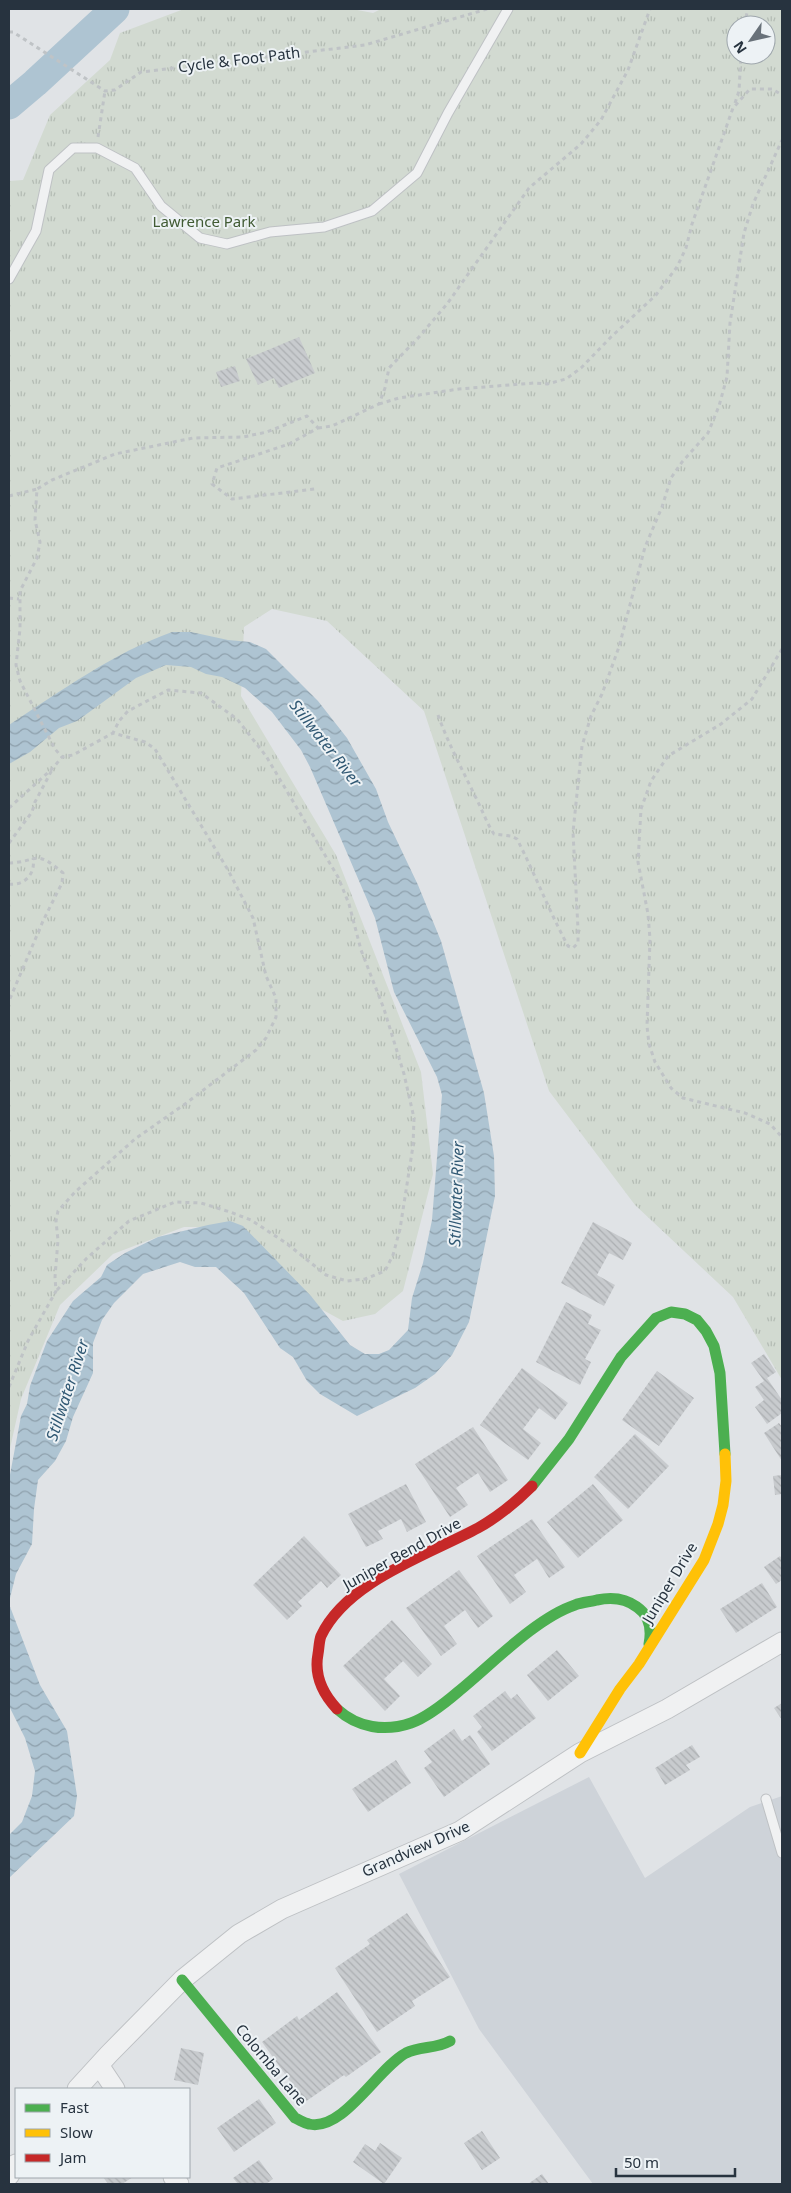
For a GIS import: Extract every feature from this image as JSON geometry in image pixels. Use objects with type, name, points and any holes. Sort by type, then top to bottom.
[{"type":"street","name":"Juniper Bend Drive","points":[[649,1644],[651,1628],[649,1620],[637,1606],[616,1598],[603,1598],[577,1603],[553,1615],[440,1707],[406,1726],[381,1730],[355,1723],[343,1716],[333,1706],[322,1687],[316,1665],[320,1636],[327,1622],[346,1602],[370,1586],[472,1532],[500,1514],[538,1481],[560,1453],[626,1349],[660,1315],[678,1312],[702,1322]]},
{"type":"street","name":"Juniper Drive","points":[[580,1753],[591,1738],[615,1696],[644,1657],[649,1644],[671,1614],[699,1569],[713,1539],[724,1502],[725,1465],[718,1352],[702,1322]]},
{"type":"street","name":"Grandview Drive","points":[[78,2088],[182,1980],[218,1949],[260,1921],[328,1888],[460,1831],[580,1753],[667,1709],[782,1642]]},
{"type":"street","name":"Colomba Lane","points":[[182,1980],[295,2118],[310,2125],[319,2125],[337,2116],[356,2101],[398,2058],[407,2052],[435,2048],[450,2041]]},
{"type":"street","points":[[99,2065],[114,2088]]},
{"type":"lane","points":[[9,279],[36,231],[49,170],[73,148],[97,148],[135,168],[161,206],[200,238],[227,244],[270,232],[324,227],[372,211],[417,172],[448,113],[508,9]]},
{"type":"lane","points":[[766,1799],[782,1853]]},
{"type":"path","name":"Cycle & Foot Path","points":[[105,91],[115,90],[141,72],[365,45],[487,9]]},
{"type":"path","points":[[379,404],[389,368],[447,304],[485,253],[529,188],[581,144],[601,120],[628,70],[650,9]]},
{"type":"path","points":[[11,32],[105,91],[97,148]]},
{"type":"path","points":[[315,489],[232,499],[212,484],[217,468],[289,444],[318,428],[332,426],[379,404],[400,398],[458,389],[534,383],[547,384],[566,379],[581,368],[656,295],[677,267],[686,248],[692,224],[739,91],[740,65]]},
{"type":"path","points":[[733,108],[750,89],[772,89],[782,95]]},
{"type":"path","points":[[438,715],[446,739],[480,805],[485,820],[494,834],[511,836],[517,839],[540,883],[554,920],[568,946],[574,948],[578,943],[578,929],[572,854],[582,746],[591,716],[602,694],[619,647],[645,547],[662,508],[672,478],[682,462],[708,433],[719,406],[726,377],[730,323],[744,233],[753,204],[782,140]]},
{"type":"path","points":[[9,496],[37,489],[52,480],[75,472],[114,454],[193,438],[243,437],[267,432],[307,416],[318,428]]},
{"type":"path","points":[[37,489],[35,520],[40,542],[37,558],[20,591],[20,629],[16,665],[20,682],[29,702],[51,742],[62,757]]},
{"type":"path","points":[[9,598],[20,599]]},
{"type":"path","points":[[782,649],[752,699],[721,724],[668,756],[651,781],[641,809],[638,862],[648,922],[647,1026],[649,1044],[655,1062],[671,1088],[683,1098],[745,1113],[770,1124],[782,1137]]},
{"type":"path","points":[[9,808],[53,768],[62,757],[73,755],[113,733],[128,711],[168,690],[201,693],[237,720],[266,756],[338,877],[349,904],[361,950],[384,1009],[404,1074],[414,1118],[413,1146],[400,1229],[394,1255],[385,1271],[365,1280],[347,1282],[326,1274],[286,1243],[251,1220],[201,1203],[175,1202],[129,1221],[87,1258],[56,1290],[28,1341],[9,1387]]},
{"type":"path","points":[[56,1290],[58,1211],[76,1192],[135,1139],[256,1050],[266,1038],[276,1017],[276,998],[266,976],[253,918],[228,870],[155,749],[145,742],[113,733]]},
{"type":"path","points":[[9,843],[32,812],[53,768]]},
{"type":"path","points":[[9,863],[18,863],[37,857],[50,861],[63,873],[62,883],[43,921],[9,1001]]},
{"type":"path","points":[[9,884],[18,885],[24,882],[32,871],[33,858]]},
{"type":"shaded area","points":[[589,1777],[645,1878],[750,1807],[782,1796],[782,2184],[593,2184],[479,2029],[399,1874]]},
{"type":"green space","name":"Lawrence Park","points":[[184,9],[352,9],[373,13],[381,9],[782,9],[782,1380],[733,1297],[635,1205],[549,1091],[424,711],[327,621],[272,609],[244,627],[241,696],[336,855],[421,1072],[433,1174],[403,1291],[375,1314],[343,1321],[297,1296],[233,1227],[184,1227],[113,1254],[60,1305],[21,1399],[9,1453],[9,181],[23,180],[50,115],[110,60],[120,33]]},
{"type":"water","points":[[172,632],[191,632],[228,640],[250,642],[266,649],[318,701],[347,738],[376,789],[388,822],[418,885],[441,941],[484,1093],[494,1156],[495,1196],[469,1322],[452,1355],[435,1374],[415,1388],[357,1416],[320,1394],[307,1381],[293,1357],[280,1348],[244,1293],[216,1267],[195,1267],[180,1262],[143,1274],[114,1303],[102,1320],[93,1343],[93,1373],[73,1417],[66,1441],[55,1461],[38,1480],[32,1544],[16,1574],[9,1602],[9,1480],[21,1416],[27,1404],[30,1386],[47,1341],[73,1301],[101,1277],[107,1265],[125,1253],[158,1237],[230,1221],[243,1226],[311,1296],[350,1345],[365,1354],[379,1354],[389,1350],[408,1330],[412,1298],[423,1263],[432,1220],[442,1095],[437,1077],[394,992],[375,918],[310,767],[301,750],[272,712],[245,688],[222,677],[206,674],[191,667],[166,665],[136,678],[77,721],[59,728],[30,752],[9,764],[9,725],[108,662]]},
{"type":"water","points":[[9,1604],[40,1685],[67,1731],[77,1796],[74,1816],[9,1878],[9,1835],[22,1822],[32,1796],[35,1771],[25,1738],[9,1706]]},
{"type":"building","points":[[299,337],[315,373],[279,388],[274,378],[258,385],[246,359]]},
{"type":"building","points":[[235,366],[240,381],[221,387],[216,372]]},
{"type":"building","points":[[593,1222],[632,1243],[623,1260],[609,1253],[597,1275],[615,1285],[604,1306],[561,1283]]},
{"type":"building","points":[[566,1302],[592,1315],[588,1324],[601,1330],[585,1359],[591,1362],[580,1385],[536,1362]]},
{"type":"building","points":[[764,1354],[776,1372],[767,1378],[782,1400],[782,1413],[767,1424],[755,1407],[764,1400],[755,1387],[764,1381],[751,1363]]},
{"type":"building","points":[[522,1368],[568,1403],[555,1420],[539,1408],[523,1429],[541,1443],[528,1460],[480,1425]]},
{"type":"building","points":[[657,1371],[694,1398],[659,1446],[622,1420]]},
{"type":"building","points":[[779,1423],[782,1427],[782,1461],[764,1433]]},
{"type":"building","points":[[473,1427],[508,1480],[490,1492],[478,1473],[456,1488],[468,1505],[450,1517],[415,1464]]},
{"type":"building","points":[[635,1434],[669,1466],[628,1509],[594,1477]]},
{"type":"building","points":[[782,1475],[782,1494],[775,1495],[773,1476]]},
{"type":"building","points":[[406,1484],[426,1522],[407,1532],[401,1519],[378,1531],[383,1539],[366,1547],[348,1514]]},
{"type":"building","points":[[593,1484],[623,1520],[578,1558],[547,1522]]},
{"type":"building","points":[[532,1519],[565,1567],[549,1578],[537,1559],[514,1575],[526,1592],[510,1604],[477,1556]]},
{"type":"building","points":[[304,1536],[341,1575],[327,1588],[321,1581],[298,1602],[302,1606],[287,1620],[253,1585]]},
{"type":"building","points":[[780,1556],[782,1559],[782,1580],[776,1584],[764,1567]]},
{"type":"building","points":[[459,1570],[493,1616],[478,1628],[465,1610],[444,1626],[457,1644],[441,1656],[406,1608]]},
{"type":"building","points":[[762,1583],[777,1607],[736,1633],[720,1609]]},
{"type":"building","points":[[392,1620],[432,1664],[418,1677],[403,1661],[384,1679],[400,1696],[385,1711],[343,1666]]},
{"type":"building","points":[[557,1650],[579,1676],[548,1701],[527,1675]]},
{"type":"building","points":[[505,1691],[511,1699],[517,1694],[536,1718],[492,1751],[477,1732],[482,1727],[473,1716]]},
{"type":"building","points":[[782,1703],[782,1720],[774,1708]]},
{"type":"building","points":[[454,1729],[462,1741],[470,1735],[490,1764],[444,1797],[424,1768],[432,1762],[424,1751]]},
{"type":"building","points":[[692,1745],[700,1757],[686,1765],[690,1770],[665,1785],[655,1768]]},
{"type":"building","points":[[396,1760],[411,1783],[368,1812],[352,1789]]},
{"type":"building","points":[[407,1913],[450,1977],[412,2001],[415,2006],[377,2032],[335,1968],[370,1944],[367,1940]]},
{"type":"building","points":[[337,1992],[381,2052],[346,2077],[344,2075],[305,2102],[262,2042],[297,2016],[299,2020]]},
{"type":"building","points":[[181,2048],[204,2053],[198,2085],[174,2080]]},
{"type":"building","points":[[259,2099],[276,2123],[234,2152],[217,2128]]},
{"type":"building","points":[[482,2131],[500,2158],[482,2170],[464,2143]]},
{"type":"building","points":[[380,2143],[402,2158],[384,2184],[353,2162],[365,2144],[375,2151]]},
{"type":"building","points":[[259,2160],[273,2179],[266,2184],[238,2184],[233,2178]]},
{"type":"building","points":[[542,2174],[549,2184],[528,2184]]},
{"type":"building","points":[[104,2178],[131,2178],[122,2184],[108,2184]]},
{"type":"waterway","name":"Stillwater River","points":[[9,105],[115,9]]},
{"type":"traffic: fast","points":[[532,1486],[569,1439],[621,1357],[656,1318],[671,1312],[685,1314],[697,1320],[706,1331],[714,1346],[720,1373],[725,1454]]},
{"type":"traffic: fast","points":[[337,1709],[363,1724],[382,1728],[411,1723],[430,1713],[448,1700],[514,1643],[545,1620],[575,1605],[602,1599],[623,1600],[645,1614],[650,1628],[649,1644]]},
{"type":"traffic: fast","points":[[182,1980],[295,2118],[309,2124],[322,2124],[335,2118],[360,2097],[395,2061],[406,2053],[445,2044],[450,2041]]},
{"type":"traffic: slow","points":[[580,1753],[620,1689],[639,1664],[704,1560],[723,1505],[726,1481],[725,1454]]},
{"type":"traffic: jam","points":[[337,1709],[324,1691],[317,1669],[320,1638],[333,1617],[349,1600],[369,1585],[413,1560],[485,1524],[520,1498],[532,1486]]}]
